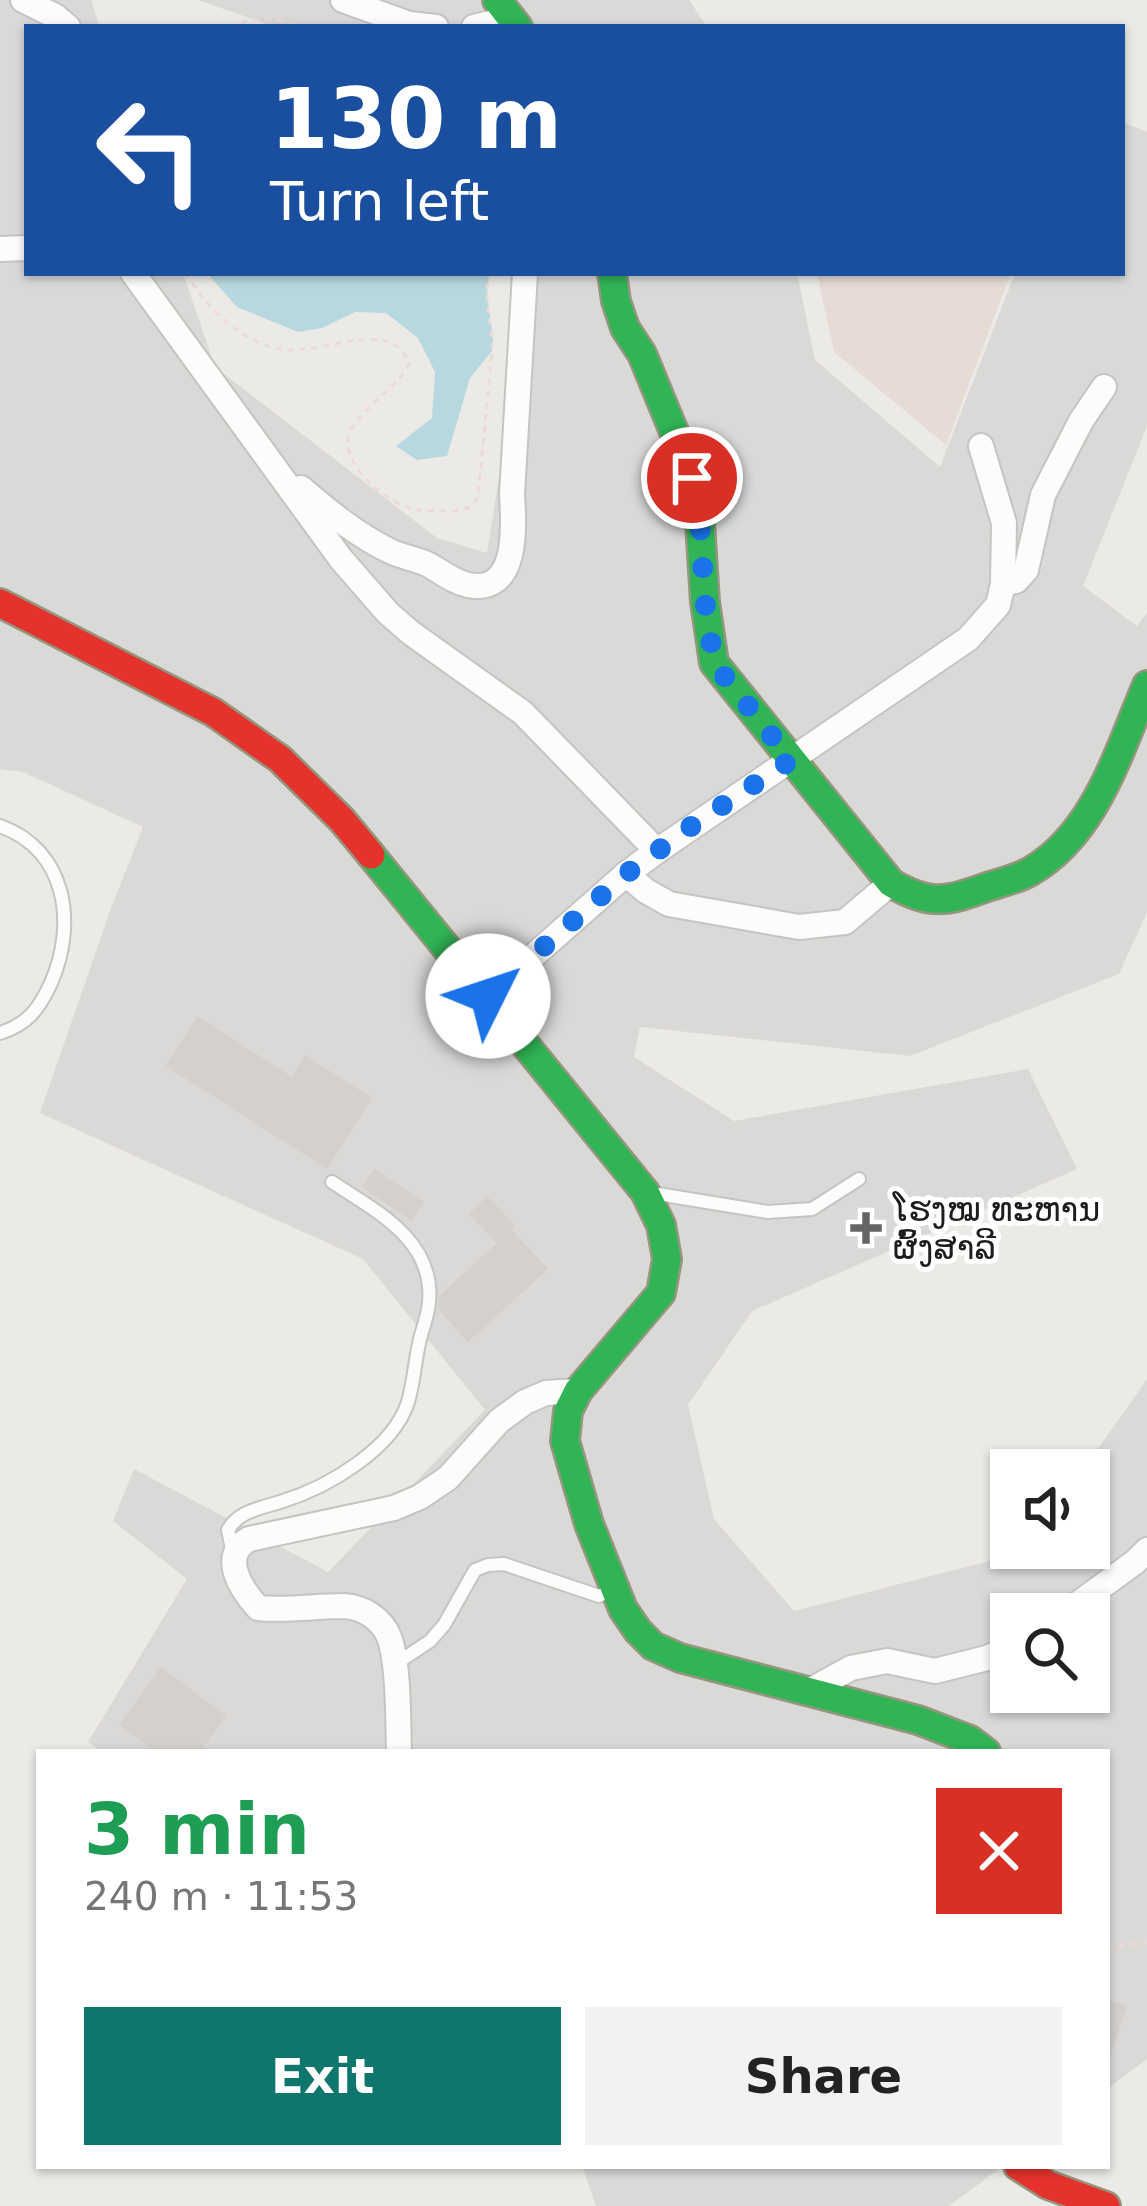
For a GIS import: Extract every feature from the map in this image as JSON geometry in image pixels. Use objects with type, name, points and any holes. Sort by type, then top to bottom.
[{"type":"main road","points":[[612,276],[625,328],[642,353],[692,478],[714,663],[891,883],[911,896],[944,902],[1034,870],[1081,822],[1147,685]]},
{"type":"main road","points":[[0,603],[213,712],[280,760],[342,820],[645,1192],[662,1225],[667,1259],[661,1293],[578,1391],[565,1426],[578,1490],[623,1609],[638,1631],[666,1652],[936,1726],[982,1749]]},
{"type":"main road","points":[[1022,2169],[1106,2206]]},
{"type":"street","points":[[23,0],[60,14]]},
{"type":"street","points":[[343,0],[409,24]]},
{"type":"street","points":[[135,276],[367,590],[411,633],[523,713],[657,851]]},
{"type":"street","points":[[272,463],[342,523],[394,554],[428,565],[457,582],[492,584],[511,553],[525,276]]},
{"type":"street","points":[[1003,584],[1016,581],[1026,570],[1043,494],[1104,387]]},
{"type":"street","points":[[488,996],[626,874],[968,638],[998,605],[1004,524],[981,446]]},
{"type":"street","points":[[367,590],[394,554]]},
{"type":"street","points":[[626,874],[669,904],[799,927],[845,922],[891,883]]},
{"type":"street","points":[[399,1749],[389,1636],[375,1617],[351,1606],[258,1608],[235,1574],[239,1545],[394,1508],[420,1497],[448,1478],[499,1421],[525,1402],[546,1393],[578,1391]]},
{"type":"street","points":[[1096,1593],[1143,1562]]},
{"type":"street","points":[[808,1691],[851,1668],[887,1661],[935,1671],[990,1656]]},
{"type":"lane","points":[[0,826],[16,832],[42,855],[58,880],[66,915],[61,959],[42,1003],[19,1027],[0,1033]]},
{"type":"lane","points":[[645,1192],[768,1212],[812,1209],[859,1179]]},
{"type":"lane","points":[[234,1557],[228,1530],[233,1521],[241,1514],[291,1499],[379,1448],[398,1425],[409,1400],[429,1304],[424,1264],[398,1226],[332,1182]]},
{"type":"lane","points":[[393,1666],[430,1641],[476,1570],[488,1565],[504,1564],[599,1596],[615,1590]]},
{"type":"path","points":[[237,24],[272,18],[291,24]]},
{"type":"path","points":[[188,276],[228,323],[281,350],[377,338],[404,350],[409,364],[403,378],[354,422],[346,436],[348,450],[357,469],[398,503],[420,510],[463,511],[478,496],[492,351],[489,276]]},
{"type":"path","points":[[1110,1948],[1147,1942]]},
{"type":"shaded area","points":[[0,0],[91,0],[99,24],[24,24],[24,276],[184,276],[215,367],[437,538],[487,553],[531,279],[536,276],[798,276],[815,360],[940,467],[1014,276],[1125,276],[1125,123],[1147,132],[1147,426],[1083,586],[1137,626],[1147,613],[1147,912],[1119,974],[910,1056],[640,1027],[634,1057],[734,1121],[1028,1069],[1077,1169],[752,1311],[688,1405],[714,1519],[794,1611],[990,1561],[990,1569],[1110,1569],[1110,1449],[1098,1449],[1147,1379],[1147,2059],[1110,2087],[1110,1749],[98,1749],[88,1742],[187,1579],[113,1521],[134,1469],[328,1572],[485,1410],[363,1259],[40,1113],[143,827],[23,772],[0,769]]},
{"type":"shaded area","points":[[198,0],[689,0],[705,24],[266,24]]},
{"type":"shaded area","points":[[818,276],[1010,276],[946,445],[834,352]]},
{"type":"shaded area","points":[[583,2169],[999,2169],[949,2206],[596,2206]]},
{"type":"water","points":[[210,276],[489,276],[492,351],[470,378],[447,456],[417,460],[396,446],[432,418],[435,372],[418,338],[386,313],[355,312],[322,328],[298,332],[237,307]]},
{"type":"building","points":[[197,1016],[292,1077],[305,1055],[372,1098],[327,1169],[166,1066]]},
{"type":"building","points":[[374,1169],[424,1202],[412,1221],[362,1187]]},
{"type":"building","points":[[487,1196],[548,1269],[468,1342],[439,1310],[439,1296],[497,1243],[469,1214]]},
{"type":"building","points":[[161,1667],[226,1716],[202,1749],[151,1749],[119,1725]]},
{"type":"building","points":[[1110,2001],[1127,2006],[1110,2057]]},
{"type":"traffic: fast","points":[[497,0],[516,24]]},
{"type":"traffic: fast","points":[[612,276],[625,328],[642,354],[693,478],[714,663],[891,883],[916,895],[949,898],[1021,876],[1053,855],[1073,835],[1103,788],[1147,685]]},
{"type":"traffic: fast","points":[[371,855],[645,1192],[661,1225],[667,1259],[661,1293],[578,1391],[568,1411],[565,1441],[589,1524],[623,1609],[638,1631],[653,1646],[680,1658],[918,1720],[982,1749]]},
{"type":"traffic: jam","points":[[0,603],[213,712],[280,759],[371,855]]},
{"type":"traffic: jam","points":[[1023,2169],[1048,2185],[1106,2206]]},
{"type":"place","name":"ໂຮງໝ ທະຫານ ຜົ້ງສາລີ","points":[[866,1228]]},
{"type":"route","points":[[488,996],[626,874],[791,760],[714,663],[692,478]]}]
